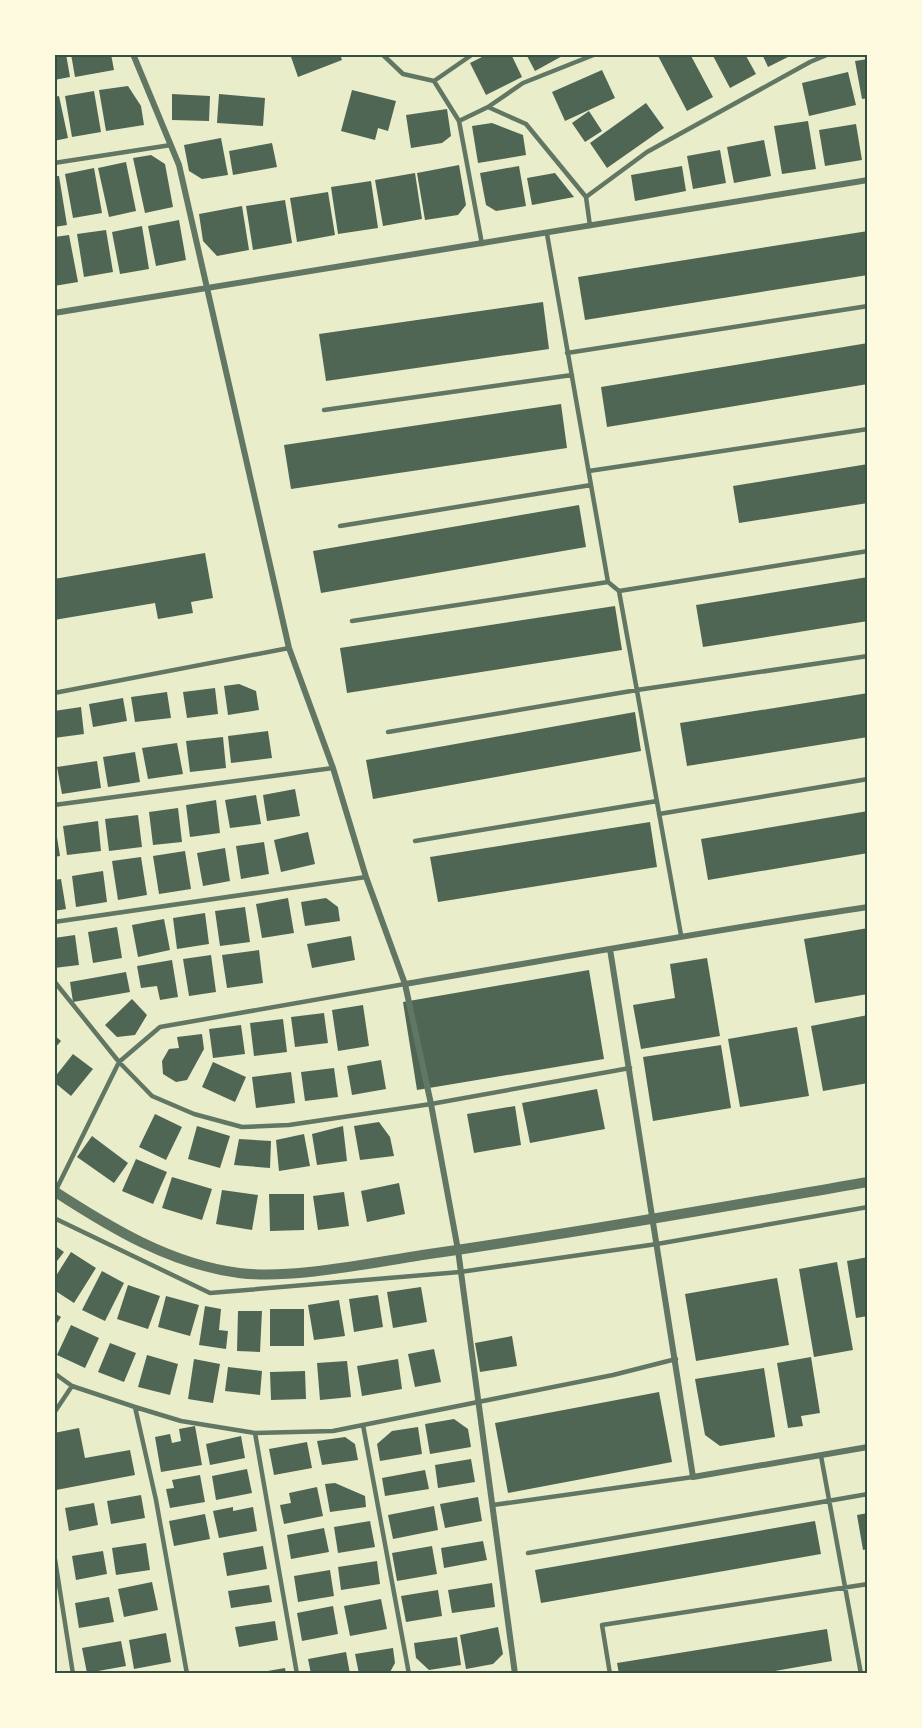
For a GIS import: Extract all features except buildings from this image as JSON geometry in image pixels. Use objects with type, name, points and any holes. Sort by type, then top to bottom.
[{"type":"street","points":[[133,54],[179,165],[289,648],[333,768],[366,877],[405,984],[431,1104],[458,1250],[515,1674]]},
{"type":"street","points":[[54,313],[868,180]]},
{"type":"street","points":[[405,984],[610,950],[681,935],[868,907]]},
{"type":"street","points":[[610,950],[693,1477],[868,1447]]},
{"type":"street","points":[[54,1193],[154,1250],[199,1264],[240,1273],[335,1268],[653,1220],[868,1182]]},
{"type":"lane","points":[[382,54],[403,74],[434,81],[459,121],[482,244]]},
{"type":"lane","points":[[434,81],[472,54]]},
{"type":"lane","points":[[459,121],[488,107],[523,83],[596,54]]},
{"type":"lane","points":[[807,54],[810,62]]},
{"type":"lane","points":[[586,197],[647,152],[810,62],[829,54]]},
{"type":"lane","points":[[488,107],[526,124],[586,197],[590,227]]},
{"type":"lane","points":[[54,163],[171,145]]},
{"type":"lane","points":[[547,234],[608,582],[619,591],[681,935]]},
{"type":"lane","points":[[567,353],[868,306]]},
{"type":"lane","points":[[324,410],[572,375]]},
{"type":"lane","points":[[588,471],[868,429]]},
{"type":"lane","points":[[340,526],[591,485]]},
{"type":"lane","points":[[619,591],[868,551]]},
{"type":"lane","points":[[352,621],[608,582]]},
{"type":"lane","points":[[54,693],[289,648]]},
{"type":"lane","points":[[388,732],[637,690],[868,656]]},
{"type":"lane","points":[[54,805],[333,768]]},
{"type":"lane","points":[[659,814],[868,779]]},
{"type":"lane","points":[[414,842],[657,801]]},
{"type":"lane","points":[[54,922],[366,877]]},
{"type":"lane","points":[[54,981],[119,1062],[152,1096],[194,1114],[242,1127],[289,1125],[431,1104],[630,1068]]},
{"type":"lane","points":[[54,1193],[119,1062],[160,1027],[405,984]]},
{"type":"lane","points":[[54,1218],[210,1293],[460,1272],[657,1244],[868,1207]]},
{"type":"lane","points":[[54,1374],[72,1386],[135,1407],[181,1420],[255,1433],[333,1431],[613,1375],[676,1359]]},
{"type":"lane","points":[[54,1413],[72,1386]]},
{"type":"lane","points":[[135,1407],[156,1500],[187,1674]]},
{"type":"lane","points":[[363,1425],[409,1674]]},
{"type":"lane","points":[[255,1433],[297,1674]]},
{"type":"lane","points":[[821,1456],[861,1674]]},
{"type":"lane","points":[[493,1505],[693,1477]]},
{"type":"lane","points":[[528,1553],[868,1494]]},
{"type":"lane","points":[[54,1553],[73,1674]]},
{"type":"lane","points":[[610,1674],[602,1624],[868,1584]]}]
